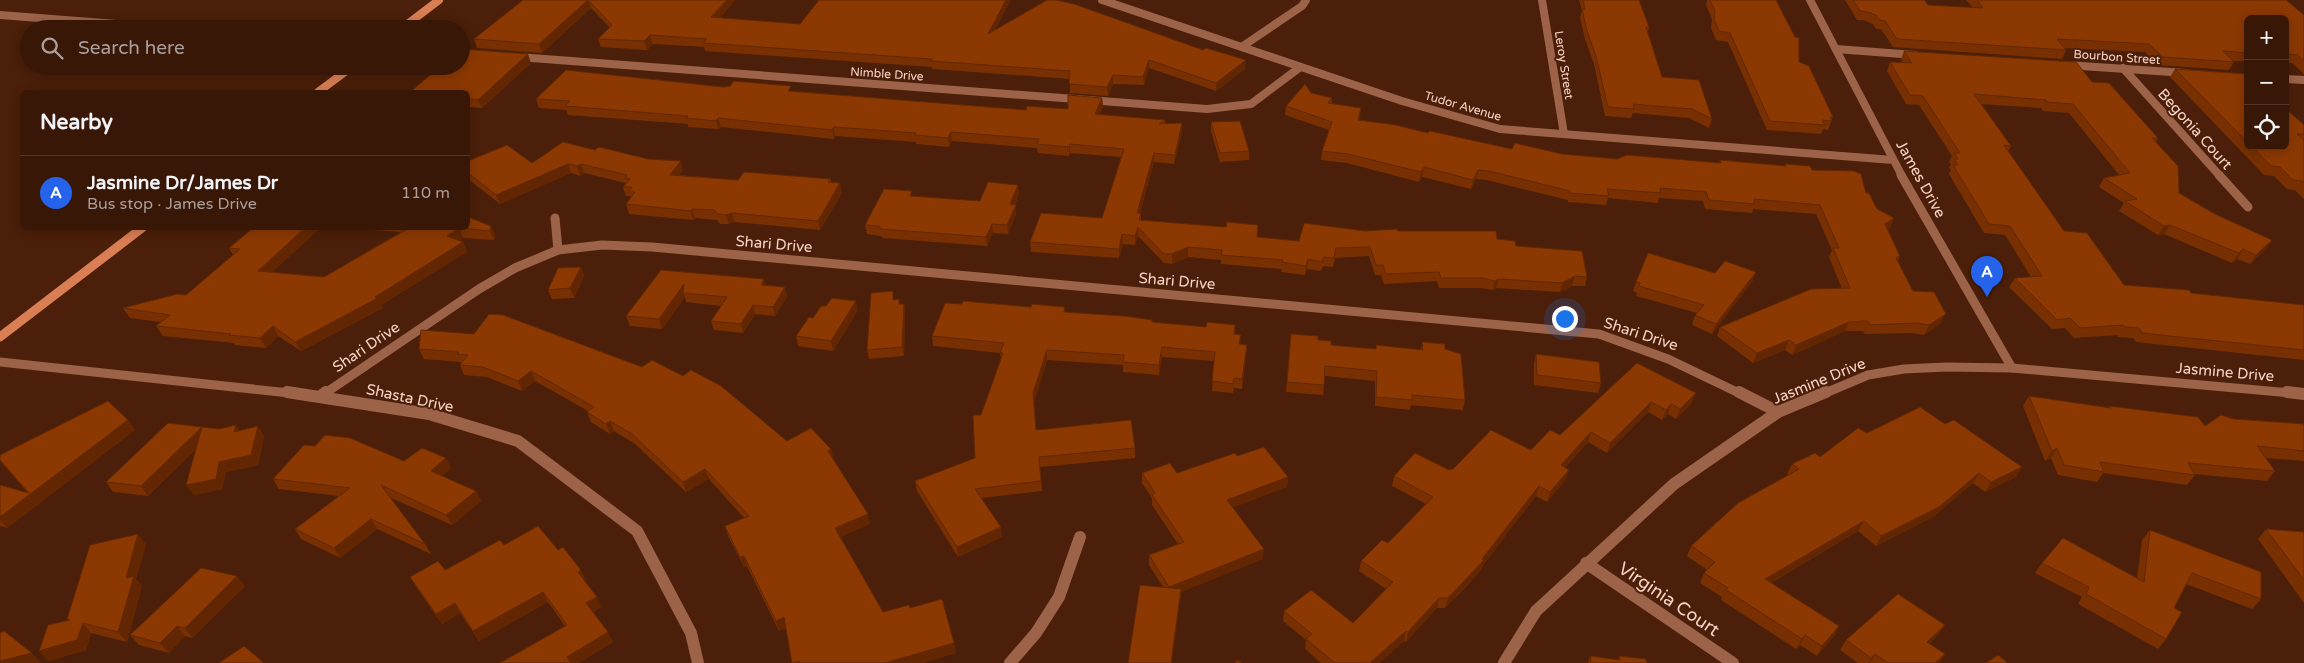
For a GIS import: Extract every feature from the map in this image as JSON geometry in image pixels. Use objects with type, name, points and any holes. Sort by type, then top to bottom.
[{"type":"main road","points":[[413,20],[439,0]]},
{"type":"main road","points":[[321,90],[341,75]]},
{"type":"main road","points":[[0,337],[139,230]]},
{"type":"street","name":"Tudor Avenue","points":[[1102,0],[1243,46],[1299,68],[1460,119],[1500,129],[1893,160]]},
{"type":"street","points":[[1243,46],[1302,6],[1306,0]]},
{"type":"street","name":"Leroy Street","points":[[1542,0],[1564,134]]},
{"type":"street","name":"James Drive","points":[[1810,0],[1893,160],[2012,368]]},
{"type":"street","points":[[0,16],[56,20]]},
{"type":"street","points":[[1836,49],[1925,55]]},
{"type":"street","name":"Nimble Drive","points":[[511,56],[1207,109],[1251,104],[1299,68]]},
{"type":"street","name":"Bourbon Street","points":[[2053,64],[2200,74]]},
{"type":"street","name":"Begonia Court","points":[[2123,68],[2248,207]]},
{"type":"street","points":[[2289,79],[2304,80]]},
{"type":"street","points":[[555,218],[558,250]]},
{"type":"street","name":"Shari Drive","points":[[321,396],[479,289],[515,268],[558,250],[602,246],[652,247],[1599,334],[1640,346],[1680,362],[1778,412]]},
{"type":"street","name":"Shasta Drive","points":[[0,362],[321,396],[429,414],[518,442],[637,531],[692,633],[698,663]]},
{"type":"street","name":"Jasmine Drive","points":[[1504,663],[1536,611],[1674,484],[1778,412],[1868,375],[1904,369],[1946,366],[2012,368],[2304,394]]},
{"type":"street","points":[[1010,663],[1036,633],[1059,597],[1080,537]]},
{"type":"street","name":"Virginia Court","points":[[1586,563],[1733,663]]},
{"type":"building","points":[[523,0],[588,0],[539,44],[474,39]]},
{"type":"building","points":[[588,0],[727,0],[711,17],[800,24],[819,0],[1006,0],[988,34],[1047,0],[1056,0],[1074,4],[1203,50],[1206,48],[1246,60],[1216,83],[1149,60],[1143,77],[1113,75],[1107,87],[1069,84],[1070,71],[703,43],[707,39],[650,35],[644,41],[598,39],[612,25]]},
{"type":"building","points":[[1583,0],[1639,0],[1649,27],[1646,27],[1662,77],[1699,80],[1712,119],[1692,109],[1633,104],[1634,109],[1608,107],[1596,56],[1587,31],[1582,9],[1585,9]]},
{"type":"building","points":[[1710,0],[1776,0],[1795,37],[1799,38],[1799,62],[1809,66],[1833,117],[1830,117],[1832,121],[1822,120],[1825,125],[1770,121],[1730,33],[1719,31],[1714,19],[1715,11]]},
{"type":"building","points":[[1853,0],[1924,0],[1928,5],[1983,8],[1977,0],[2286,0],[2304,15],[2304,61],[2298,55],[2289,54],[2289,15],[2244,15],[2244,53],[2223,51],[2234,62],[2163,57],[2149,44],[2057,39],[2066,50],[1897,39],[1885,21],[1879,20],[1876,15],[1860,11]]},
{"type":"building","points":[[470,50],[528,54],[478,100],[470,99],[470,90],[412,90],[430,75],[470,75]]},
{"type":"building","points":[[1904,51],[2076,62],[2092,82],[2109,83],[2158,138],[2152,138],[2178,166],[2179,193],[2215,214],[2272,240],[2256,255],[2243,249],[2239,253],[2170,225],[2164,226],[2125,201],[2137,199],[2104,178],[2130,173],[2073,104],[1974,94],[2011,146],[2004,145],[2064,231],[2087,233],[2124,285],[2189,290],[2191,293],[2304,305],[2304,350],[2142,333],[2139,328],[2125,327],[2123,325],[2080,328],[2070,318],[2057,320],[2015,278],[2042,276],[2010,226],[1989,224],[1953,165],[1958,165],[1954,159],[1958,159],[1954,153],[1960,153],[1923,96],[1910,95],[1890,62],[1912,63]]},
{"type":"building","points":[[2175,69],[2244,74],[2244,139]]},
{"type":"building","points":[[566,70],[723,87],[730,86],[734,81],[791,86],[788,91],[1026,110],[1027,106],[1068,109],[1068,95],[1102,98],[1095,114],[1165,120],[1159,124],[1182,123],[1175,155],[1154,153],[1137,213],[1141,213],[1139,220],[1226,227],[1227,222],[1258,225],[1257,237],[1299,241],[1304,223],[1365,231],[1397,229],[1398,231],[1496,231],[1497,239],[1515,241],[1516,246],[1582,251],[1587,277],[1575,276],[1562,283],[1499,279],[1495,281],[1483,278],[1441,278],[1439,272],[1386,274],[1383,265],[1376,265],[1370,247],[1336,248],[1334,258],[1324,257],[1322,262],[1308,259],[1306,266],[1282,262],[1283,260],[1221,255],[1222,250],[1188,247],[1172,254],[1164,254],[1138,227],[1135,236],[1122,234],[1119,249],[1030,242],[1041,213],[1102,218],[1124,149],[1070,144],[1069,147],[1037,144],[1039,139],[951,132],[948,138],[915,135],[916,133],[834,127],[832,130],[718,118],[716,121],[686,118],[688,116],[565,106],[570,101],[536,99]]},
{"type":"building","points":[[1305,84],[1311,93],[1332,98],[1328,103],[1361,108],[1358,120],[1396,125],[1428,133],[1430,131],[1512,149],[1515,143],[1562,154],[1617,159],[1627,155],[1721,163],[1720,160],[1786,166],[1785,164],[1810,166],[1812,170],[1854,171],[1861,174],[1866,193],[1869,193],[1877,209],[1894,218],[1885,224],[1900,256],[1896,258],[1913,291],[1934,292],[1946,314],[1929,325],[1917,323],[1870,325],[1867,321],[1849,322],[1796,345],[1789,340],[1757,353],[1720,327],[1811,289],[1850,288],[1833,248],[1839,248],[1820,205],[1754,199],[1755,204],[1709,200],[1706,192],[1660,188],[1661,193],[1607,189],[1609,196],[1570,193],[1570,191],[1489,171],[1478,170],[1473,180],[1424,167],[1421,172],[1348,154],[1322,151],[1332,122],[1286,106]]},
{"type":"building","points":[[2289,112],[2304,125],[2304,134],[2297,134],[2304,140],[2304,183],[2293,180],[2280,167],[2271,166],[2255,150],[2289,150]]},
{"type":"building","points":[[1240,121],[1249,151],[1220,153],[1211,122]]},
{"type":"building","points":[[563,142],[595,150],[599,147],[648,159],[681,161],[670,175],[738,180],[744,172],[831,179],[828,182],[840,183],[818,221],[732,213],[726,215],[717,214],[714,210],[692,209],[691,211],[626,204],[635,192],[629,192],[632,187],[623,187],[630,179],[625,178],[627,175],[581,164],[577,166],[568,164],[496,195],[470,175],[470,160],[507,145],[532,163]]},
{"type":"building","points":[[988,182],[1018,185],[1010,204],[1016,205],[1007,225],[992,224],[986,237],[881,229],[879,226],[865,225],[884,189],[912,191],[910,196],[980,201]]},
{"type":"building","points":[[470,218],[491,226],[490,231],[470,229]]},
{"type":"building","points":[[251,230],[303,230],[258,271],[324,277],[406,230],[456,230],[447,236],[463,242],[375,297],[378,298],[295,342],[273,326],[260,338],[229,335],[231,334],[156,326],[170,315],[123,308],[177,294],[186,295],[240,249],[229,248]]},
{"type":"building","points":[[1648,253],[1715,273],[1725,261],[1756,272],[1716,324],[1695,315],[1704,305],[1639,286],[1640,283],[1636,282]]},
{"type":"building","points":[[581,267],[570,288],[548,290],[558,268]]},
{"type":"building","points":[[661,270],[764,279],[761,285],[785,287],[773,307],[753,305],[741,324],[711,321],[727,297],[683,293],[684,284],[659,319],[626,316]]},
{"type":"building","points":[[893,291],[893,300],[899,299],[899,304],[904,304],[902,347],[867,350],[871,293]]},
{"type":"building","points":[[832,298],[856,301],[831,341],[796,336],[809,317],[813,318],[821,306],[826,306]]},
{"type":"building","points":[[963,301],[1031,307],[1032,304],[1065,307],[1064,312],[1124,316],[1152,320],[1152,322],[1206,327],[1207,322],[1235,325],[1234,334],[1241,335],[1239,344],[1247,345],[1242,379],[1234,378],[1233,384],[1212,381],[1215,352],[1162,347],[1159,365],[1123,362],[1124,355],[1047,350],[1033,393],[1036,430],[1131,420],[1135,448],[1039,457],[1041,481],[975,489],[1001,527],[957,547],[915,481],[975,458],[973,415],[981,415],[1003,353],[1000,353],[1004,343],[932,336],[945,303],[962,304]]},
{"type":"building","points":[[489,314],[503,315],[642,367],[652,360],[683,376],[691,370],[721,386],[787,441],[811,428],[831,449],[828,451],[868,514],[835,528],[883,612],[909,605],[910,608],[942,599],[954,643],[885,663],[799,663],[799,661],[792,663],[784,617],[776,621],[744,556],[740,557],[725,526],[749,516],[705,469],[683,482],[632,434],[610,421],[606,424],[587,412],[594,407],[531,371],[518,381],[483,367],[460,365],[468,355],[457,354],[459,352],[419,349],[421,330],[474,334]]},
{"type":"building","points":[[1291,334],[1318,336],[1318,340],[1331,341],[1331,345],[1376,349],[1376,345],[1423,350],[1422,342],[1445,344],[1445,349],[1461,354],[1465,400],[1412,395],[1412,400],[1376,397],[1377,371],[1325,366],[1324,385],[1287,382]]},
{"type":"building","points":[[1536,354],[1599,362],[1601,383],[1537,375]]},
{"type":"building","points":[[1637,363],[1696,393],[1680,409],[1671,404],[1666,410],[1651,402],[1610,443],[1591,432],[1561,465],[1569,470],[1550,492],[1539,486],[1482,559],[1484,560],[1448,598],[1439,598],[1408,632],[1406,631],[1371,662],[1373,663],[1335,663],[1306,639],[1312,634],[1284,611],[1311,590],[1353,623],[1393,582],[1361,561],[1382,540],[1388,543],[1433,497],[1394,476],[1415,453],[1449,470],[1453,469],[1491,430],[1531,450],[1550,430],[1560,435]]},
{"type":"building","points":[[2029,396],[2111,408],[2109,406],[2198,417],[2205,426],[2221,415],[2234,419],[2304,424],[2304,451],[2257,446],[2275,471],[2188,463],[2195,475],[2100,462],[2104,472],[2064,465],[2057,448],[2052,451]]},
{"type":"building","points":[[108,401],[128,420],[0,517],[0,485],[29,493],[0,460],[0,455]]},
{"type":"building","points":[[1920,407],[1945,424],[1954,420],[2022,467],[1991,482],[1979,473],[1939,507],[1881,536],[1864,521],[1765,579],[1839,626],[1822,646],[1805,635],[1802,639],[1726,590],[1728,588],[1704,573],[1715,562],[1691,546],[1738,503],[1799,469],[1792,464],[1815,453],[1820,457],[1858,428],[1867,433]]},
{"type":"building","points":[[168,423],[202,427],[141,486],[106,482]]},
{"type":"building","points":[[236,425],[234,432],[258,426],[251,455],[219,462],[216,479],[186,485],[202,427],[219,429]]},
{"type":"building","points":[[325,435],[350,438],[404,461],[422,448],[446,458],[431,471],[476,491],[446,515],[381,485],[425,544],[371,519],[334,548],[295,529],[350,488],[273,479],[304,445],[315,446]]},
{"type":"building","points":[[1264,447],[1288,477],[1227,500],[1264,549],[1169,587],[1149,555],[1184,542],[1152,495],[1155,493],[1142,473],[1170,463],[1177,473],[1235,453],[1237,456]]},
{"type":"building","points":[[538,526],[558,550],[563,547],[581,570],[578,572],[597,597],[586,603],[608,632],[567,657],[571,663],[500,663],[567,625],[543,592],[473,631],[455,603],[436,614],[410,577],[438,561],[445,570],[500,540],[504,545]]},
{"type":"building","points":[[2266,529],[2304,532],[2304,580]]},
{"type":"building","points":[[2150,530],[2261,572],[2261,599],[2192,573],[2174,608],[2182,612],[2166,639],[2086,594],[2089,587],[2042,563],[2063,538],[2144,582]]},
{"type":"building","points":[[138,534],[126,578],[134,576],[118,632],[83,623],[77,640],[39,651],[48,625],[70,620],[67,619],[90,545]]},
{"type":"building","points":[[201,568],[237,576],[185,628],[177,626],[160,643],[130,635]]},
{"type":"building","points":[[1140,585],[1181,589],[1171,663],[1128,663]]},
{"type":"building","points":[[1898,594],[1945,625],[1927,642],[1945,654],[1935,663],[1888,663],[1875,654],[1871,658],[1846,640]]},
{"type":"building","points":[[4,631],[32,653],[0,661],[0,633]]},
{"type":"building","points":[[244,646],[264,663],[219,663]]},
{"type":"building","points":[[1998,655],[2008,663],[1986,663]]},
{"type":"building","points":[[1590,656],[1620,660],[1619,656],[1646,659],[1647,663],[1591,663]]},
{"type":"place","name":"Jasmine Dr/James Dr","points":[[1987,297]]}]
